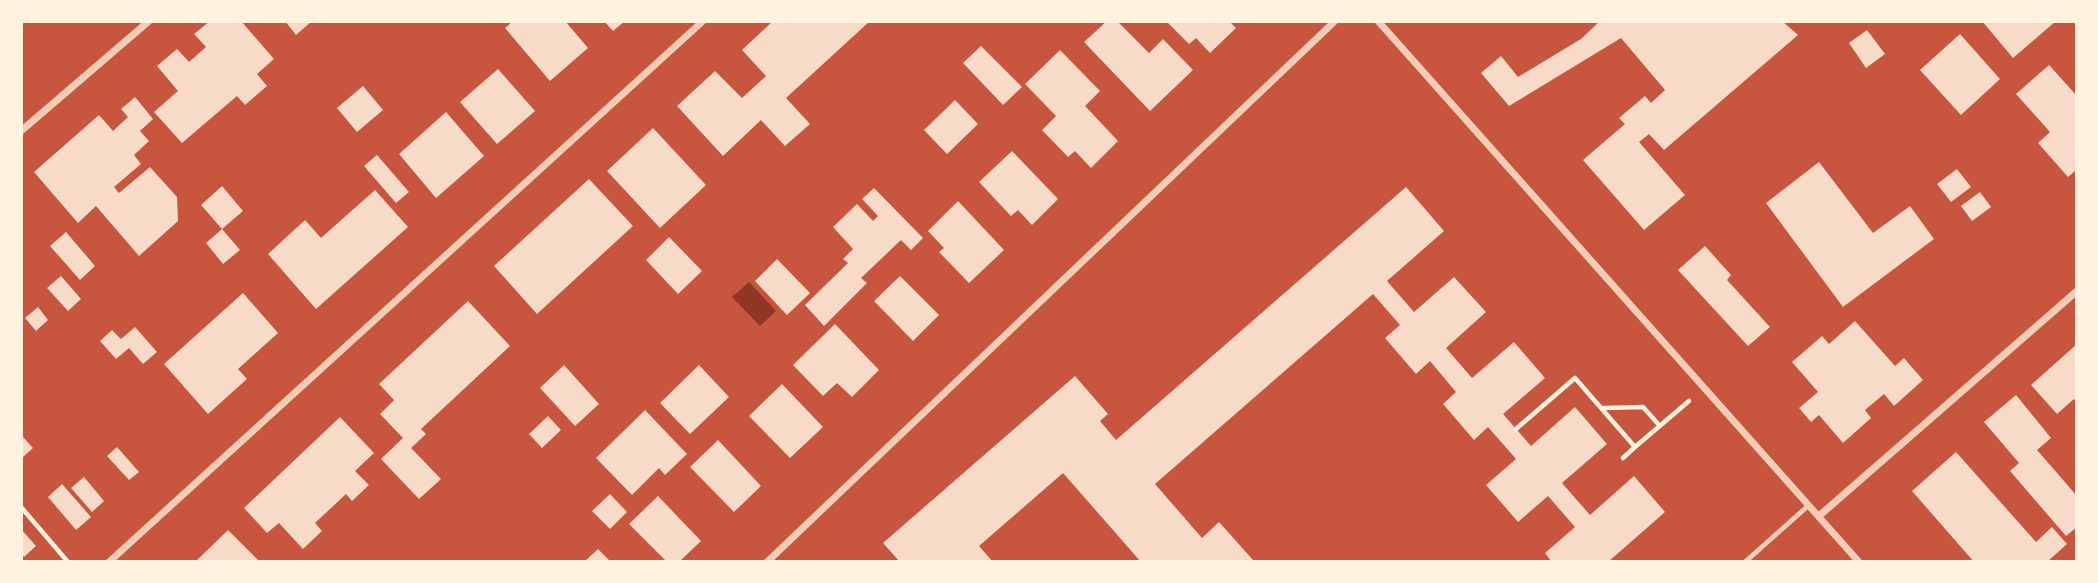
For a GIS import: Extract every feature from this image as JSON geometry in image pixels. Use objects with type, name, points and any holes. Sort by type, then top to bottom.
[{"type":"street","points":[[21,131],[149,21]]},
{"type":"street","points":[[109,562],[703,21]]},
{"type":"street","points":[[767,562],[1335,21]]},
{"type":"street","points":[[1378,21],[1859,562]]},
{"type":"street","points":[[1819,516],[2077,291]]},
{"type":"lane","points":[[1745,562],[1809,505]]},
{"type":"path","points":[[1516,429],[1575,378],[1635,447]]},
{"type":"path","points":[[1602,408],[1643,407],[1660,426]]},
{"type":"path","points":[[1623,458],[1681,409]]},
{"type":"path","points":[[21,507],[68,562]]},
{"type":"shaded area","points":[[749,282],[776,311],[760,326],[732,297]]},
{"type":"building","points":[[210,21],[241,21],[274,59],[257,74],[267,86],[245,105],[237,96],[182,143],[154,112],[178,91],[157,66],[177,49],[189,62],[206,47],[194,34]]},
{"type":"building","points":[[285,21],[312,21],[296,35]]},
{"type":"building","points":[[513,21],[565,21],[588,48],[550,81],[505,28]]},
{"type":"building","points":[[604,21],[625,21],[613,31]]},
{"type":"building","points":[[773,21],[870,21],[786,98],[810,124],[785,146],[761,120],[723,156],[677,106],[715,71],[742,98],[766,76],[742,50]]},
{"type":"building","points":[[1107,21],[1117,21],[1149,53],[1163,39],[1193,70],[1150,111],[1084,42]]},
{"type":"building","points":[[1166,21],[1229,21],[1236,28],[1210,53],[1196,38],[1189,44]]},
{"type":"building","points":[[1600,21],[1782,21],[1798,35],[1664,150],[1649,134],[1639,142],[1685,195],[1644,230],[1583,160],[1625,124],[1619,118],[1645,96],[1651,103],[1665,90],[1621,38],[1509,106],[1481,73],[1501,56],[1518,77],[1581,39]]},
{"type":"building","points":[[1982,21],[2056,21],[2013,58]]},
{"type":"building","points":[[1867,30],[1885,54],[1866,68],[1849,43]]},
{"type":"building","points":[[1960,34],[2000,79],[1961,115],[1920,70]]},
{"type":"building","points":[[981,46],[1022,87],[1003,105],[963,63]]},
{"type":"building","points":[[1060,50],[1100,91],[1085,106],[1118,141],[1091,168],[1075,151],[1068,157],[1042,130],[1056,116],[1025,84]]},
{"type":"building","points":[[2049,65],[2077,96],[2077,173],[2075,171],[2068,177],[2038,143],[2050,132],[2016,94]]},
{"type":"building","points":[[498,69],[535,111],[497,144],[460,102]]},
{"type":"building","points":[[363,86],[383,110],[357,132],[337,108]]},
{"type":"building","points":[[135,97],[153,119],[140,131],[149,141],[134,155],[141,164],[114,187],[119,193],[150,167],[177,197],[178,221],[139,256],[96,206],[78,223],[34,172],[99,115],[113,131],[128,117],[121,109]]},
{"type":"building","points":[[955,100],[978,124],[947,154],[924,130]]},
{"type":"building","points":[[446,112],[484,156],[436,198],[399,154]]},
{"type":"building","points":[[653,128],[706,185],[660,228],[607,171]]},
{"type":"building","points":[[1012,151],[1058,199],[1032,225],[1018,210],[1011,216],[979,182]]},
{"type":"building","points":[[377,155],[409,192],[396,203],[364,166]]},
{"type":"building","points":[[1819,162],[1873,233],[1910,206],[1934,239],[1843,307],[1766,203]]},
{"type":"building","points":[[1957,169],[1971,187],[1951,202],[1937,184]]},
{"type":"building","points":[[589,179],[633,226],[537,314],[494,266]]},
{"type":"building","points":[[222,186],[243,211],[222,229],[201,205]]},
{"type":"building","points":[[1406,187],[1444,231],[1387,281],[1414,312],[1454,277],[1486,312],[1446,348],[1472,378],[1514,342],[1545,378],[1503,414],[1531,446],[1575,407],[1607,444],[1562,483],[1590,515],[1634,476],[1665,512],[1608,562],[1552,562],[1545,553],[1575,527],[1548,496],[1518,522],[1486,485],[1516,459],[1488,427],[1474,440],[1443,404],[1456,392],[1430,361],[1416,374],[1385,338],[1400,325],[1373,294],[1155,484],[1202,538],[1219,522],[1253,560],[1251,562],[1141,562],[1063,473],[979,546],[993,562],[900,562],[883,543],[1075,376],[1108,414],[1100,421],[1116,440]]},
{"type":"building","points":[[874,188],[923,238],[911,250],[901,240],[861,278],[867,283],[824,326],[805,305],[848,263],[843,259],[853,249],[833,227],[857,204],[873,221],[878,216],[862,199]]},
{"type":"building","points":[[375,190],[408,227],[316,309],[268,254],[305,220],[321,238]]},
{"type":"building","points":[[1980,192],[1991,207],[1972,221],[1961,206]]},
{"type":"building","points":[[958,201],[1004,250],[969,283],[939,252],[944,248],[928,231]]},
{"type":"building","points":[[222,229],[240,250],[223,264],[206,243]]},
{"type":"building","points":[[66,232],[95,266],[80,280],[50,246]]},
{"type":"building","points":[[669,237],[702,271],[678,294],[646,260]]},
{"type":"building","points":[[1705,246],[1731,275],[1727,280],[1770,327],[1748,346],[1678,270]]},
{"type":"building","points":[[777,259],[810,293],[787,315],[755,281]]},
{"type":"building","points":[[61,276],[81,299],[68,311],[47,288]]},
{"type":"building","points":[[900,276],[939,315],[913,341],[874,301]]},
{"type":"building","points":[[243,293],[278,333],[238,369],[247,379],[208,414],[164,364]]},
{"type":"building","points":[[468,301],[510,346],[421,429],[426,434],[411,448],[441,479],[419,499],[381,459],[403,438],[380,414],[394,400],[379,384]]},
{"type":"building","points":[[38,307],[48,320],[36,331],[25,318]]},
{"type":"building","points":[[1855,321],[1895,366],[1904,358],[1923,380],[1894,406],[1884,394],[1865,410],[1871,418],[1843,443],[1819,415],[1811,422],[1799,408],[1818,392],[1792,362],[1822,336],[1829,344]]},
{"type":"building","points":[[835,324],[879,370],[852,397],[837,383],[823,396],[793,365]]},
{"type":"building","points":[[135,327],[157,352],[143,364],[129,348],[116,359],[100,341],[112,330],[121,339]]},
{"type":"building","points":[[2077,344],[2077,402],[2074,399],[2057,414],[2031,385]]},
{"type":"building","points":[[564,365],[599,404],[575,426],[540,388]]},
{"type":"building","points":[[699,365],[729,397],[690,434],[660,403]]},
{"type":"building","points":[[782,384],[823,427],[790,458],[749,416]]},
{"type":"building","points":[[2016,395],[2051,438],[2037,450],[2077,496],[2077,527],[2066,536],[2010,471],[2019,463],[1984,422]]},
{"type":"building","points":[[645,410],[687,454],[665,475],[659,468],[632,495],[596,458]]},
{"type":"building","points":[[548,416],[561,430],[542,448],[529,434]]},
{"type":"building","points":[[340,417],[374,453],[355,471],[369,485],[352,501],[346,494],[315,523],[322,531],[303,549],[279,523],[267,533],[244,508]]},
{"type":"building","points":[[23,437],[33,448],[23,457],[21,455]]},
{"type":"building","points":[[718,440],[761,486],[734,512],[690,467]]},
{"type":"building","points":[[117,447],[139,472],[129,480],[107,456]]},
{"type":"building","points":[[1956,452],[2036,542],[2052,527],[2067,544],[2047,562],[1974,562],[1912,491]]},
{"type":"building","points":[[84,477],[104,501],[92,512],[71,488]]},
{"type":"building","points":[[62,484],[91,517],[76,530],[48,497]]},
{"type":"building","points":[[610,494],[627,512],[610,529],[592,511]]},
{"type":"building","points":[[658,496],[701,541],[679,562],[667,562],[629,524]]},
{"type":"building","points":[[21,529],[36,546],[24,557],[21,553]]},
{"type":"building","points":[[228,530],[260,562],[195,562]]},
{"type":"building","points":[[598,549],[611,562],[584,562]]}]
